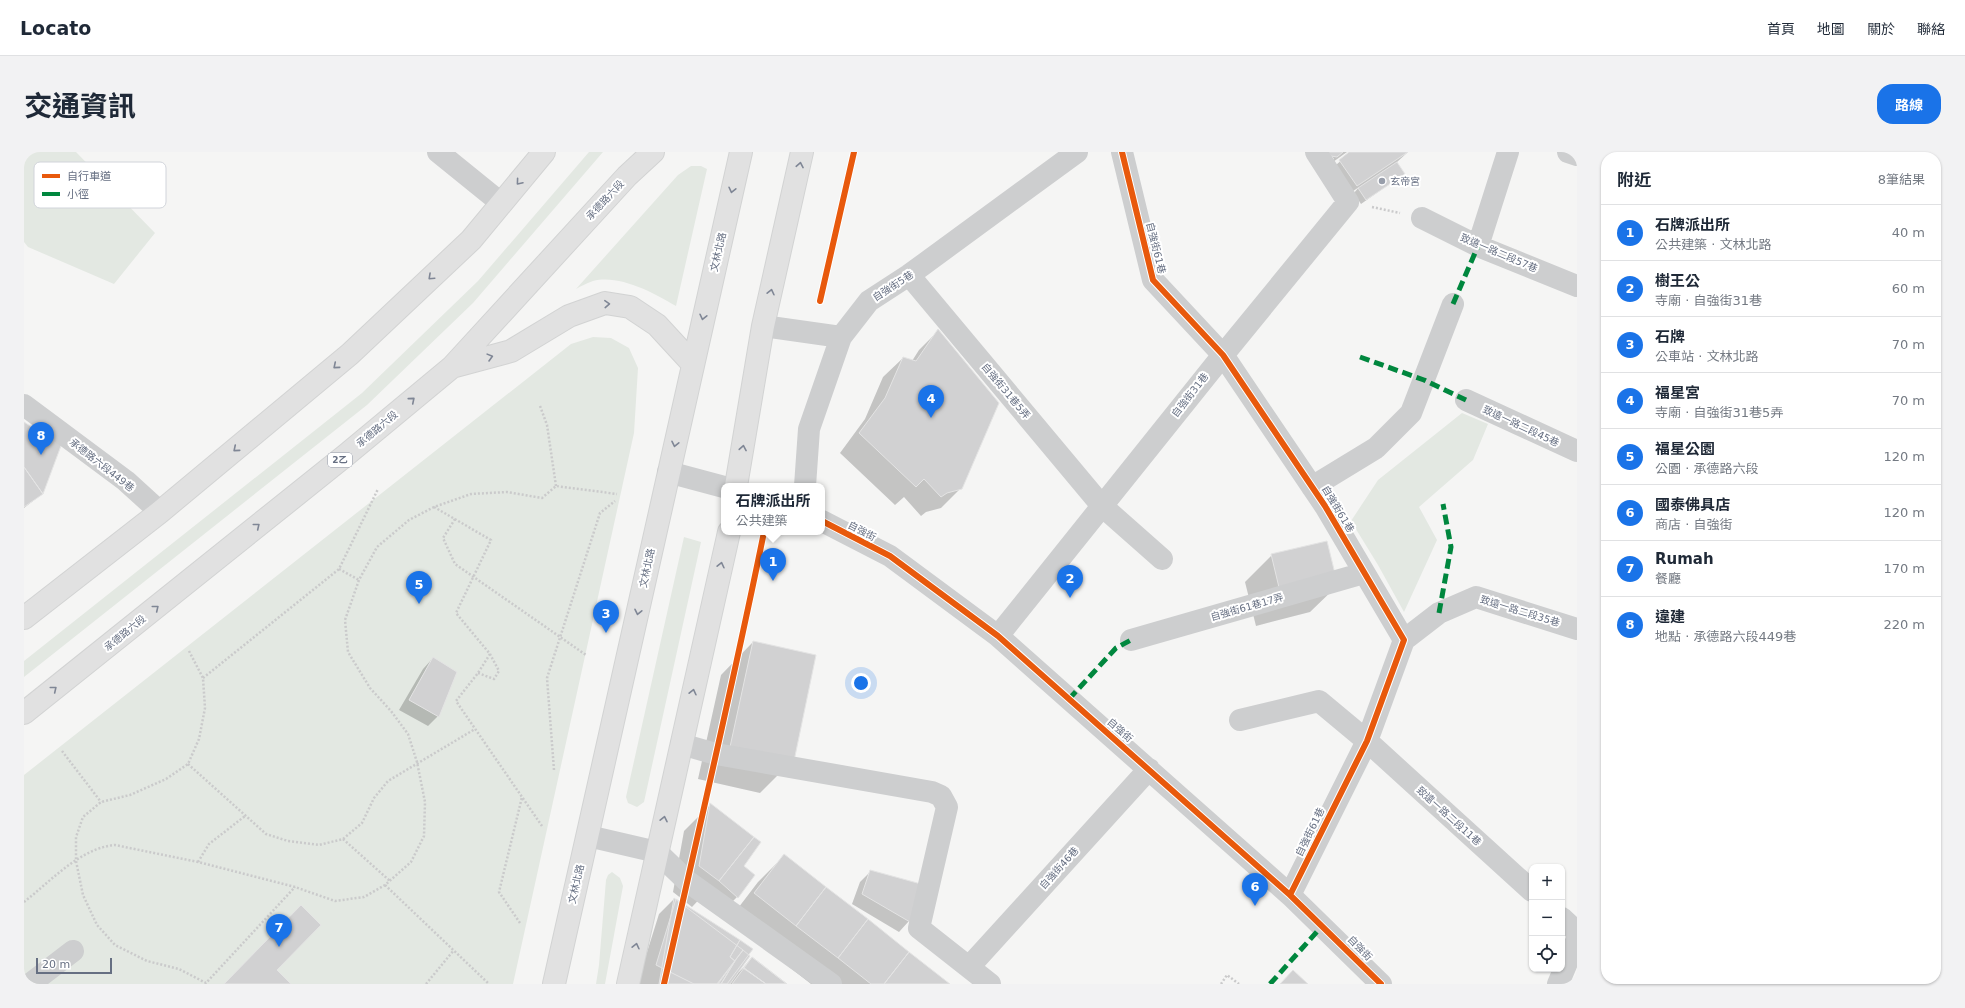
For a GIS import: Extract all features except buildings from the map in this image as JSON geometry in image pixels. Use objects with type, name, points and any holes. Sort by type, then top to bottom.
[{"type":"main road","points":[[24,618],[160,512],[350,354],[471,240],[544,152]]},
{"type":"main road","name":"承德路六段","points":[[24,713],[346,455],[452,367],[627,176],[653,152]]},
{"type":"main road","name":"文林北路","points":[[554,984],[692,363],[741,152]]},
{"type":"main road","points":[[737,483],[763,326],[802,152]]},
{"type":"main road","points":[[452,367],[511,351],[569,316],[605,303],[630,306],[657,325],[692,363]]},
{"type":"main road","points":[[628,984],[728,535]]},
{"type":"street","points":[[438,152],[501,204]]},
{"type":"street","name":"自強街5巷","points":[[805,483],[809,428],[841,337],[869,301],[909,275],[1077,152]]},
{"type":"street","name":"自強街61巷","points":[[1122,152],[1154,280],[1223,354],[1312,486],[1404,640],[1367,741],[1290,894]]},
{"type":"street","points":[[1316,152],[1348,202]]},
{"type":"street","points":[[1478,246],[1508,152]]},
{"type":"street","points":[[1568,152],[1577,155]]},
{"type":"street","name":"自強街31巷","points":[[998,636],[1223,354],[1348,202]]},
{"type":"street","name":"致遠一路二段57巷","points":[[1422,218],[1478,246],[1577,286]]},
{"type":"street","name":"自強街31巷5弄","points":[[909,275],[1102,506],[1162,559]]},
{"type":"street","points":[[1312,486],[1376,448],[1411,413],[1453,304]]},
{"type":"street","points":[[763,326],[841,337]]},
{"type":"street","name":"致遠一路二段45巷","points":[[1466,400],[1577,451]]},
{"type":"street","name":"承德路六段449巷","points":[[24,405],[126,482],[160,512]]},
{"type":"street","points":[[668,472],[721,485]]},
{"type":"street","name":"自強街","points":[[825,523],[890,556],[998,636],[1290,894],[1381,984]]},
{"type":"street","name":"自強街61巷17弄","points":[[1131,640],[1364,573]]},
{"type":"street","name":"致遠一路二段35巷","points":[[1404,640],[1439,613],[1476,597],[1577,629]]},
{"type":"street","name":"致遠一路二段11巷","points":[[1240,720],[1319,701],[1367,741],[1529,888]]},
{"type":"street","points":[[681,744],[716,754],[932,792],[941,796],[947,807],[918,928],[990,984]]},
{"type":"street","name":"自強街46巷","points":[[969,967],[1149,769]]},
{"type":"street","points":[[588,836],[657,852],[687,881],[831,984]]},
{"type":"street","points":[[1558,984],[1577,940],[1565,922]]},
{"type":"street","points":[[34,983],[73,951]]},
{"type":"path","points":[[1348,202],[1422,218]]},
{"type":"path","points":[[540,406],[547,425],[556,486]]},
{"type":"path","points":[[24,902],[76,860],[102,846],[115,845],[198,862],[295,887],[335,901],[364,897],[386,885],[411,862],[424,836],[425,802],[418,762],[408,734],[391,711],[370,688],[348,652],[344,620],[359,580],[377,547],[409,520],[434,507],[471,494],[508,492],[542,498],[556,486],[617,494]]},
{"type":"path","points":[[203,678],[339,569],[378,489]]},
{"type":"path","points":[[554,770],[546,678],[600,513],[615,501]]},
{"type":"path","points":[[434,507],[491,540],[456,613],[490,654],[499,671],[494,680],[478,673]]},
{"type":"path","points":[[455,519],[443,538],[455,564],[586,655]]},
{"type":"path","points":[[725,719],[763,535]]},
{"type":"path","points":[[339,569],[359,580]]},
{"type":"path","points":[[189,651],[203,678],[205,708],[199,739],[188,764],[166,779],[130,795],[102,802],[84,817],[76,837],[76,860],[83,896],[97,925],[115,945],[147,961],[179,969],[206,983],[295,887]]},
{"type":"path","points":[[490,654],[478,673],[456,701],[542,826]]},
{"type":"path","points":[[188,764],[266,834],[288,841],[319,845],[343,839],[362,822],[374,798],[388,781],[475,729]]},
{"type":"path","points":[[62,751],[102,802]]},
{"type":"path","points":[[520,924],[499,892],[522,797]]},
{"type":"path","points":[[198,862],[209,844],[245,816]]},
{"type":"path","points":[[343,839],[390,881]]},
{"type":"path","points":[[386,885],[489,984]]},
{"type":"path","points":[[426,984],[454,950]]},
{"type":"path","points":[[1221,984],[1227,975],[1238,984]]},
{"type":"shaded area","points":[[24,152],[76,152],[86,162],[34,162],[34,208],[131,208],[155,233],[114,284],[28,247],[24,242]]},
{"type":"shaded area","points":[[589,152],[603,152],[473,303],[367,405],[24,677],[24,661],[362,393],[478,281]]},
{"type":"shaded area","points":[[691,166],[701,166],[707,169],[676,306],[636,286],[614,280],[593,281],[576,289],[678,175]]},
{"type":"shaded area","points":[[593,337],[611,338],[629,348],[638,368],[634,433],[513,984],[24,984],[24,775],[571,344]]},
{"type":"shaded area","points":[[1462,413],[1488,424],[1473,460],[1419,507],[1437,540],[1404,612],[1351,521],[1378,480]]},
{"type":"shaded area","points":[[684,537],[701,542],[644,802],[637,807],[628,803],[626,797]]},
{"type":"shaded area","points":[[612,872],[620,878],[623,886],[605,984],[596,984],[606,880],[608,875]]},
{"type":"marked path","points":[[1453,304],[1478,246]]},
{"type":"marked path","points":[[1360,357],[1424,380],[1466,400]]},
{"type":"marked path","points":[[1439,613],[1451,547],[1443,504]]},
{"type":"marked path","points":[[1069,699],[1116,648],[1131,640]]},
{"type":"marked path","points":[[1270,984],[1323,925]]},
{"type":"cycle path","points":[[820,301],[854,152]]},
{"type":"cycle path","points":[[1122,152],[1153,280],[1223,355],[1325,506],[1404,640],[1367,741],[1290,895]]},
{"type":"cycle path","points":[[825,523],[890,556],[998,636],[1290,895],[1381,984]]},
{"type":"cycle path","points":[[664,984],[728,702],[763,535]]},
{"type":"place","name":"玄帝宮","points":[[1382,181]]},
{"type":"place","name":"福星宮","points":[[931,418]]},
{"type":"place","name":"違建","points":[[41,455]]},
{"type":"place","name":"石牌派出所","points":[[773,581]]},
{"type":"place","name":"樹王公","points":[[1070,598]]},
{"type":"place","name":"福星公園","points":[[419,604]]},
{"type":"place","name":"石牌","points":[[606,633]]},
{"type":"place","name":"國泰佛具店","points":[[1255,906]]},
{"type":"place","name":"Rumah","points":[[279,947]]}]
